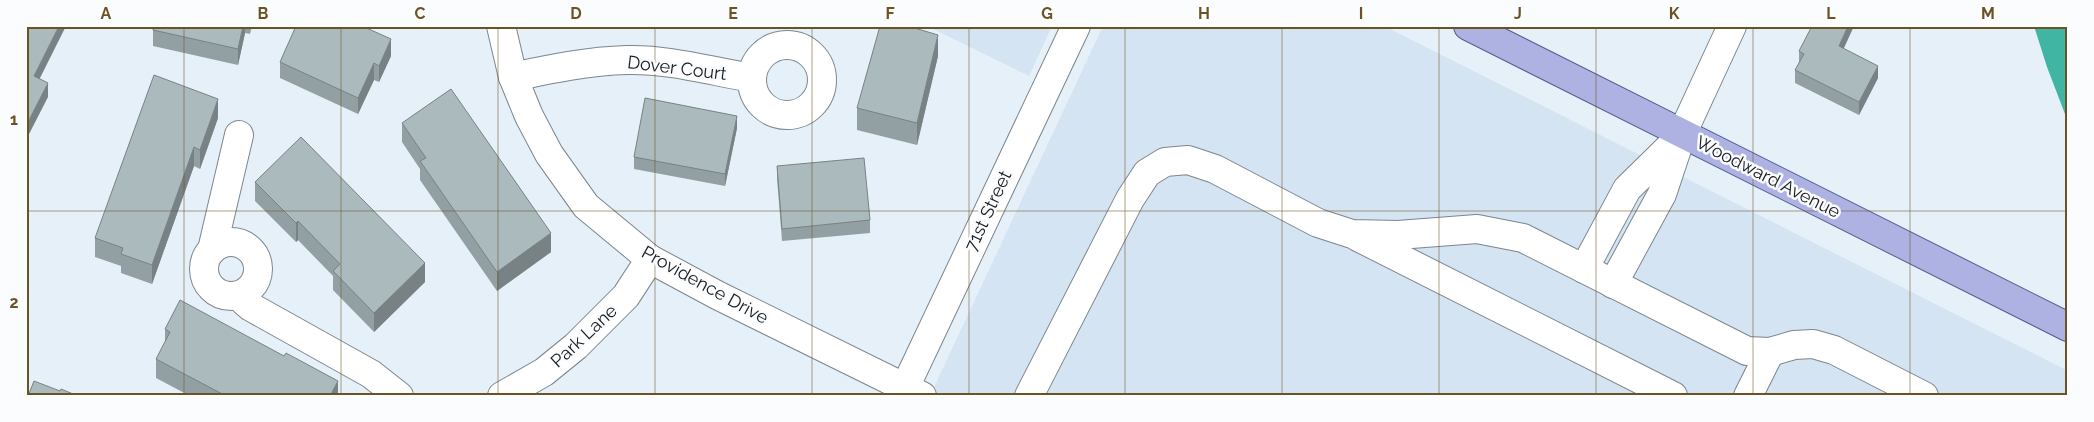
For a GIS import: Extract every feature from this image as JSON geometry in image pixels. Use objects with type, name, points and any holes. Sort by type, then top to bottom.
[{"type":"main road","name":"Woodward Avenue","points":[[1468,26],[2068,327]]},
{"type":"street","name":"Providence Drive","points":[[501,26],[513,77],[529,116],[548,154],[586,206],[650,258],[717,296],[909,393]]},
{"type":"street","name":"71st Street","points":[[909,393],[1076,26]]},
{"type":"street","points":[[1613,284],[1662,194],[1682,134],[1732,26]]},
{"type":"street","name":"Dover Court","points":[[513,77],[561,67],[628,60],[660,62],[752,78]]},
{"type":"street","points":[[1584,269],[1627,189],[1682,134]]},
{"type":"street","points":[[212,250],[229,242],[245,246],[252,251],[257,259],[258,276],[255,284],[241,295],[232,297],[215,291],[208,284],[205,276],[204,266],[212,250],[239,136]]},
{"type":"street","points":[[1029,396],[1130,198],[1148,173],[1165,162],[1188,160],[1215,170],[1318,223],[1352,234],[1673,396]]},
{"type":"street","points":[[1352,234],[1398,235],[1477,229],[1523,238],[1747,351],[1770,352],[1794,345],[1813,344],[1834,350],[1924,396]]},
{"type":"street","name":"Park Lane","points":[[502,396],[544,372],[576,346],[626,296],[650,258]]},
{"type":"street","points":[[241,295],[244,301],[251,307],[371,374],[399,396]]},
{"type":"street","points":[[1748,396],[1770,352]]},
{"type":"shaded area","points":[[927,26],[1052,26],[1029,76]]},
{"type":"shaded area","points":[[1103,26],[1384,26],[2068,371],[2068,396],[930,396]]},
{"type":"shaded area","points":[[2034,26],[2068,26],[2068,122],[2047,67]]},
{"type":"building","points":[[26,26],[59,26],[34,76],[48,83],[26,126]]},
{"type":"building","points":[[153,26],[243,26],[238,49],[153,30]]},
{"type":"building","points":[[296,26],[362,26],[391,39],[379,66],[374,63],[358,98],[280,62]]},
{"type":"building","points":[[880,26],[908,26],[938,35],[917,123],[857,108]]},
{"type":"building","points":[[1812,26],[1848,26],[1839,46],[1878,66],[1859,102],[1795,70],[1804,54],[1799,51]]},
{"type":"building","points":[[154,75],[218,99],[200,150],[194,147],[152,265],[121,254],[123,248],[95,238]]},
{"type":"building","points":[[451,89],[551,233],[497,272],[420,161],[426,158],[402,123]]},
{"type":"building","points":[[645,98],[737,116],[725,174],[634,157]]},
{"type":"building","points":[[301,137],[425,263],[374,313],[333,271],[340,264],[298,221],[296,223],[255,182]]},
{"type":"building","points":[[864,158],[870,220],[782,229],[777,166]]},
{"type":"building","points":[[180,300],[284,356],[286,353],[338,381],[330,396],[226,396],[156,359],[170,332],[165,329]]},
{"type":"building","points":[[34,381],[60,391],[61,389],[78,396],[28,396]]}]
